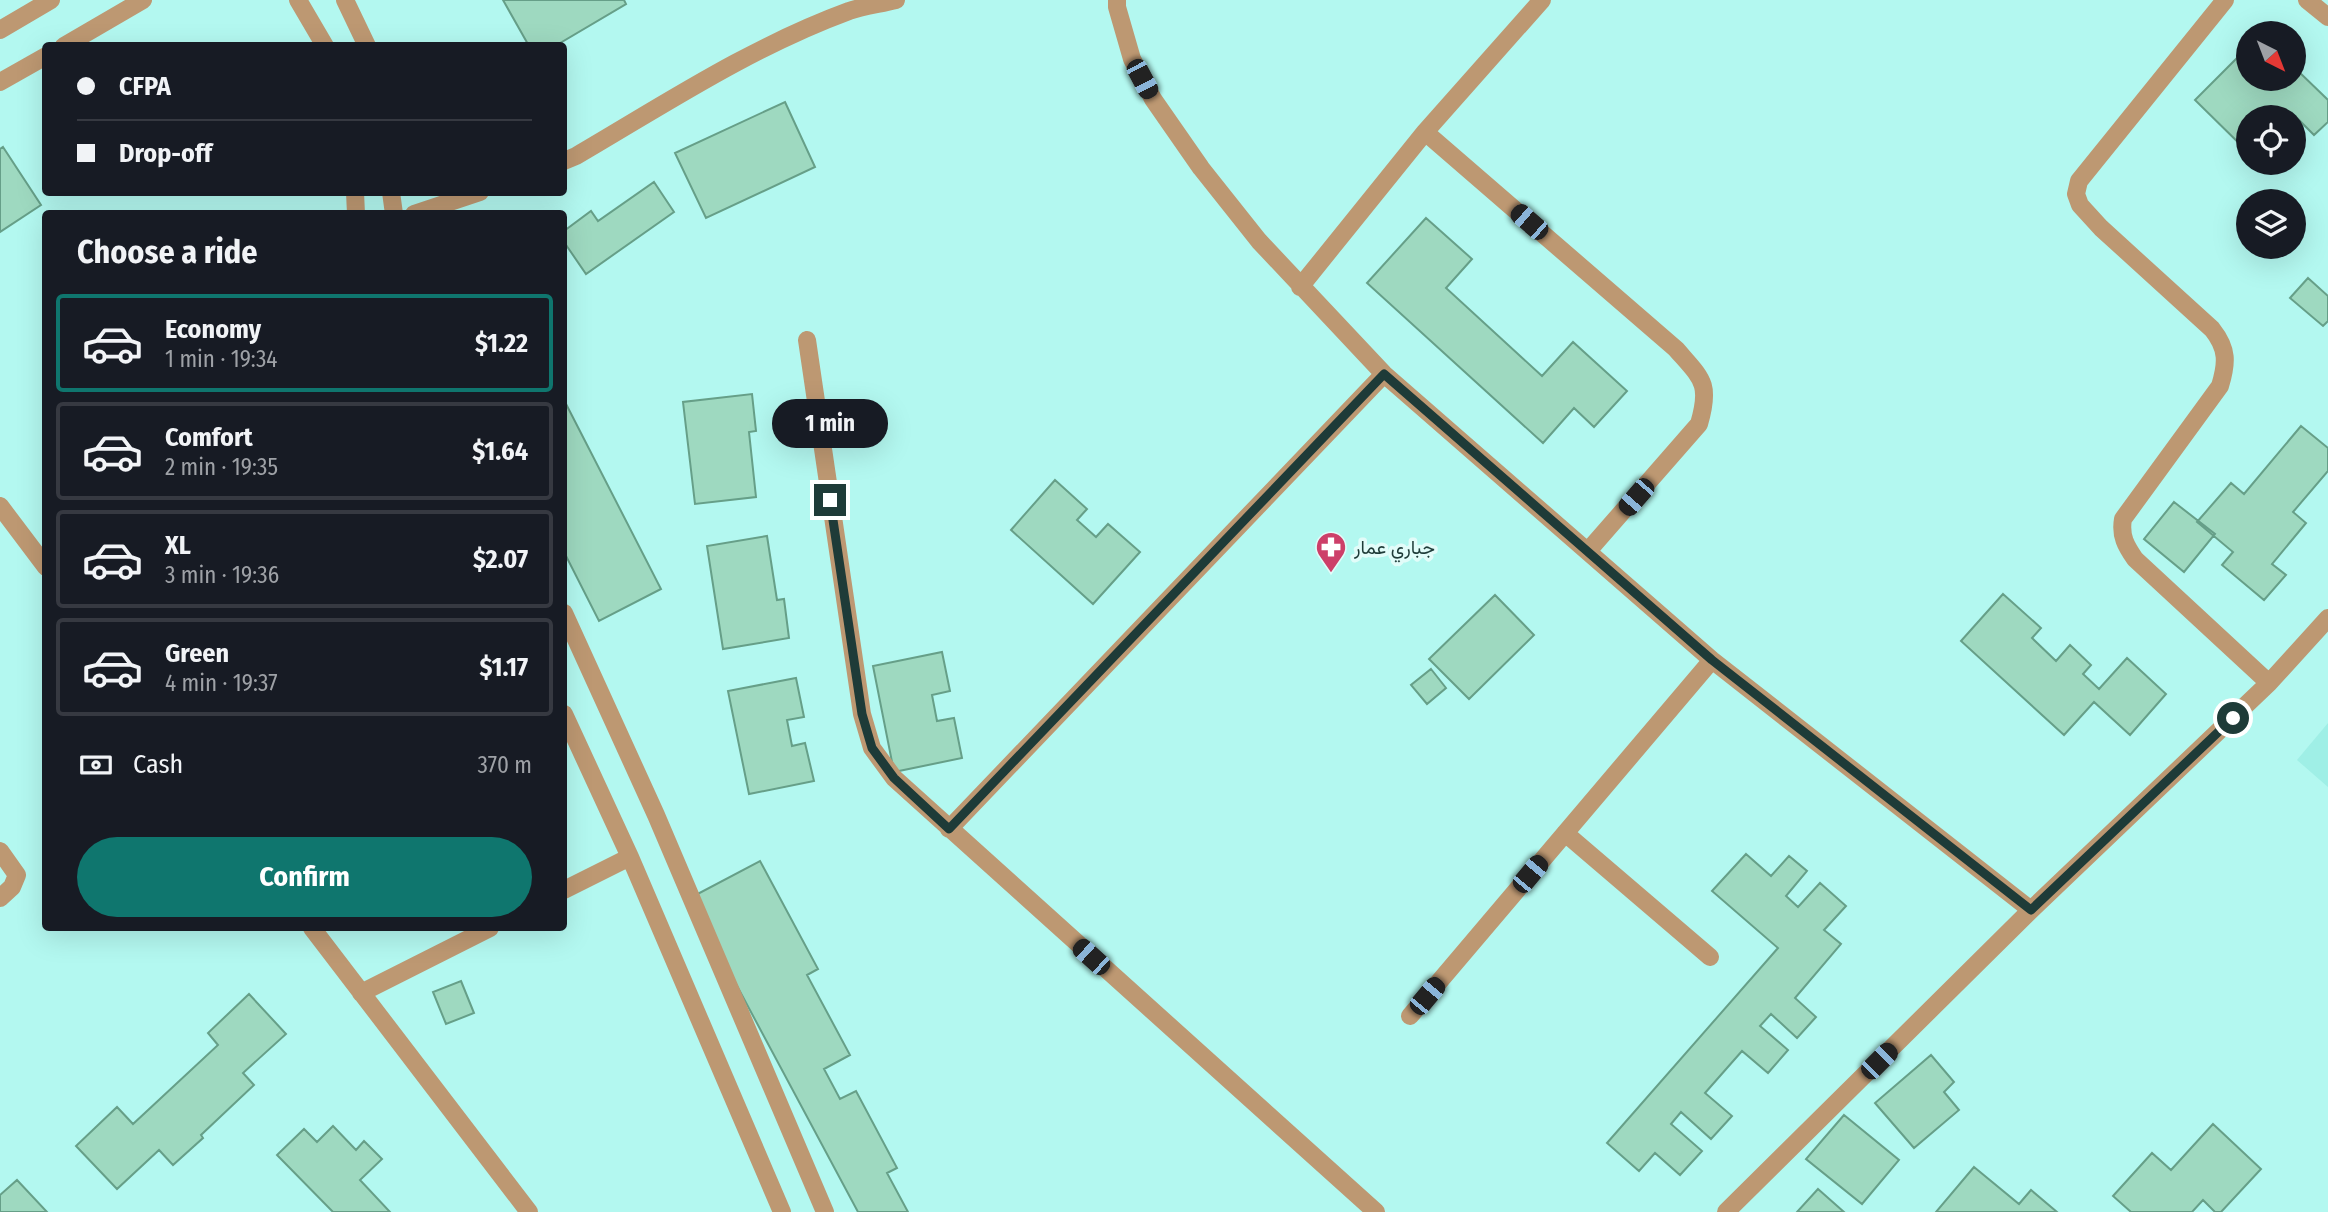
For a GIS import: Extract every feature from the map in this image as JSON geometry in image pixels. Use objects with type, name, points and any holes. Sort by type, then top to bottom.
[{"type":"street","points":[[0,30],[51,0]]},
{"type":"street","points":[[71,42],[143,0]]},
{"type":"street","points":[[298,0],[323,42]]},
{"type":"street","points":[[345,0],[365,42]]},
{"type":"street","points":[[567,160],[703,79],[774,43],[851,10],[896,0]]},
{"type":"street","points":[[1117,0],[1132,58],[1153,99],[1201,168],[1259,241],[1384,374],[1712,660],[2031,910]]},
{"type":"street","points":[[1300,286],[1425,132],[1542,0]]},
{"type":"street","points":[[2225,0],[2079,181],[2076,194],[2080,205],[2101,228],[2212,329],[2225,352],[2226,366],[2220,386],[2123,519],[2123,538],[2135,559],[2269,683]]},
{"type":"street","points":[[2307,0],[2328,17]]},
{"type":"street","points":[[0,82],[42,58]]},
{"type":"street","points":[[1425,132],[1676,349],[1700,376],[1707,398],[1699,424],[1588,551]]},
{"type":"street","points":[[426,210],[468,196]]},
{"type":"street","points":[[807,340],[862,714],[872,748],[894,778],[949,829],[1376,1212]]},
{"type":"street","points":[[949,829],[1384,374]]},
{"type":"street","points":[[0,506],[42,562]]},
{"type":"street","points":[[1726,1212],[2031,910],[2269,683],[2328,618]]},
{"type":"street","points":[[567,620],[656,814],[825,1212]]},
{"type":"street","points":[[1410,1016],[1712,660]]},
{"type":"street","points":[[567,720],[630,857],[782,1212]]},
{"type":"street","points":[[1565,833],[1710,957]]},
{"type":"street","points":[[0,851],[17,875],[12,887],[0,898]]},
{"type":"street","points":[[567,888],[630,857]]},
{"type":"street","points":[[314,931],[529,1212]]},
{"type":"street","points":[[361,993],[484,931]]},
{"type":"shaded area","points":[[2328,723],[2328,787],[2297,760]]},
{"type":"building","points":[[503,0],[624,0],[626,4],[562,42],[527,42]]},
{"type":"building","points":[[2236,59],[2236,91],[2306,91],[2306,79],[2328,100],[2328,122],[2314,135],[2306,127],[2306,105],[2236,105],[2236,140],[2195,100]]},
{"type":"building","points":[[785,102],[815,167],[706,218],[675,153]]},
{"type":"building","points":[[3,147],[41,205],[0,232],[0,149]]},
{"type":"building","points":[[654,182],[674,212],[586,274],[567,246],[567,229],[591,211],[598,221]]},
{"type":"building","points":[[1426,218],[1472,259],[1446,288],[1542,376],[1573,342],[1627,391],[1594,427],[1574,408],[1543,443],[1367,283]]},
{"type":"building","points":[[2308,278],[2328,296],[2328,321],[2323,326],[2290,298]]},
{"type":"building","points":[[752,394],[756,431],[749,432],[756,497],[695,504],[683,402]]},
{"type":"building","points":[[567,406],[661,589],[599,621],[567,558]]},
{"type":"building","points":[[2301,426],[2328,448],[2328,471],[2293,512],[2306,523],[2272,564],[2286,575],[2264,600],[2222,565],[2233,552],[2197,522],[2231,483],[2244,494]]},
{"type":"building","points":[[1055,480],[1087,509],[1077,520],[1096,537],[1108,524],[1140,552],[1093,604],[1011,530]]},
{"type":"building","points":[[2174,502],[2215,534],[2184,572],[2144,539]]},
{"type":"building","points":[[767,536],[777,600],[784,599],[789,638],[723,649],[707,546]]},
{"type":"building","points":[[2003,594],[2041,628],[2032,638],[2056,661],[2070,645],[2091,665],[2083,674],[2099,689],[2127,658],[2166,694],[2130,735],[2094,702],[2064,735],[1961,641]]},
{"type":"building","points":[[1495,595],[1534,635],[1469,699],[1429,659]]},
{"type":"building","points":[[942,652],[950,691],[932,695],[937,721],[954,718],[962,758],[894,772],[873,666]]},
{"type":"building","points":[[1431,669],[1446,688],[1427,704],[1411,685]]},
{"type":"building","points":[[796,678],[804,717],[787,720],[792,746],[805,743],[814,781],[749,794],[728,691]]},
{"type":"building","points":[[1746,854],[1771,876],[1789,856],[1807,871],[1786,896],[1798,907],[1820,883],[1846,906],[1824,930],[1841,944],[1795,998],[1816,1017],[1797,1038],[1771,1014],[1760,1026],[1788,1050],[1768,1073],[1742,1051],[1705,1093],[1732,1116],[1711,1139],[1681,1112],[1671,1124],[1702,1151],[1680,1175],[1655,1153],[1639,1171],[1607,1143],[1778,948],[1712,891]]},
{"type":"building","points":[[760,861],[818,969],[807,975],[850,1055],[824,1069],[840,1099],[856,1091],[897,1168],[887,1173],[908,1212],[858,1212],[690,898]]},
{"type":"building","points":[[461,981],[474,1013],[446,1024],[433,992]]},
{"type":"building","points":[[249,994],[286,1034],[243,1073],[254,1085],[173,1165],[159,1150],[117,1189],[76,1146],[117,1107],[133,1124],[218,1045],[208,1033]]},
{"type":"building","points":[[1931,1055],[1954,1082],[1944,1092],[1959,1110],[1914,1148],[1875,1103]]},
{"type":"building","points":[[1844,1115],[1899,1160],[1862,1204],[1806,1159]]},
{"type":"building","points":[[2213,1124],[2261,1169],[2221,1212],[2215,1212],[2203,1200],[2192,1212],[2131,1212],[2113,1196],[2152,1153],[2171,1170]]},
{"type":"building","points":[[333,1126],[356,1150],[364,1141],[382,1159],[360,1180],[390,1212],[333,1212],[277,1155],[304,1129],[317,1142]]},
{"type":"building","points":[[1974,1167],[2019,1204],[2031,1190],[2057,1212],[1936,1212]]},
{"type":"building","points":[[17,1180],[47,1212],[0,1212],[0,1195]]},
{"type":"building","points":[[1818,1189],[1844,1212],[1797,1212]]},
{"type":"place","name":"جباري عمار","points":[[1331,574]]},
{"type":"route","points":[[830,500],[862,714],[872,748],[894,778],[949,829],[1384,374],[1712,660],[2031,910],[2233,718]]}]
